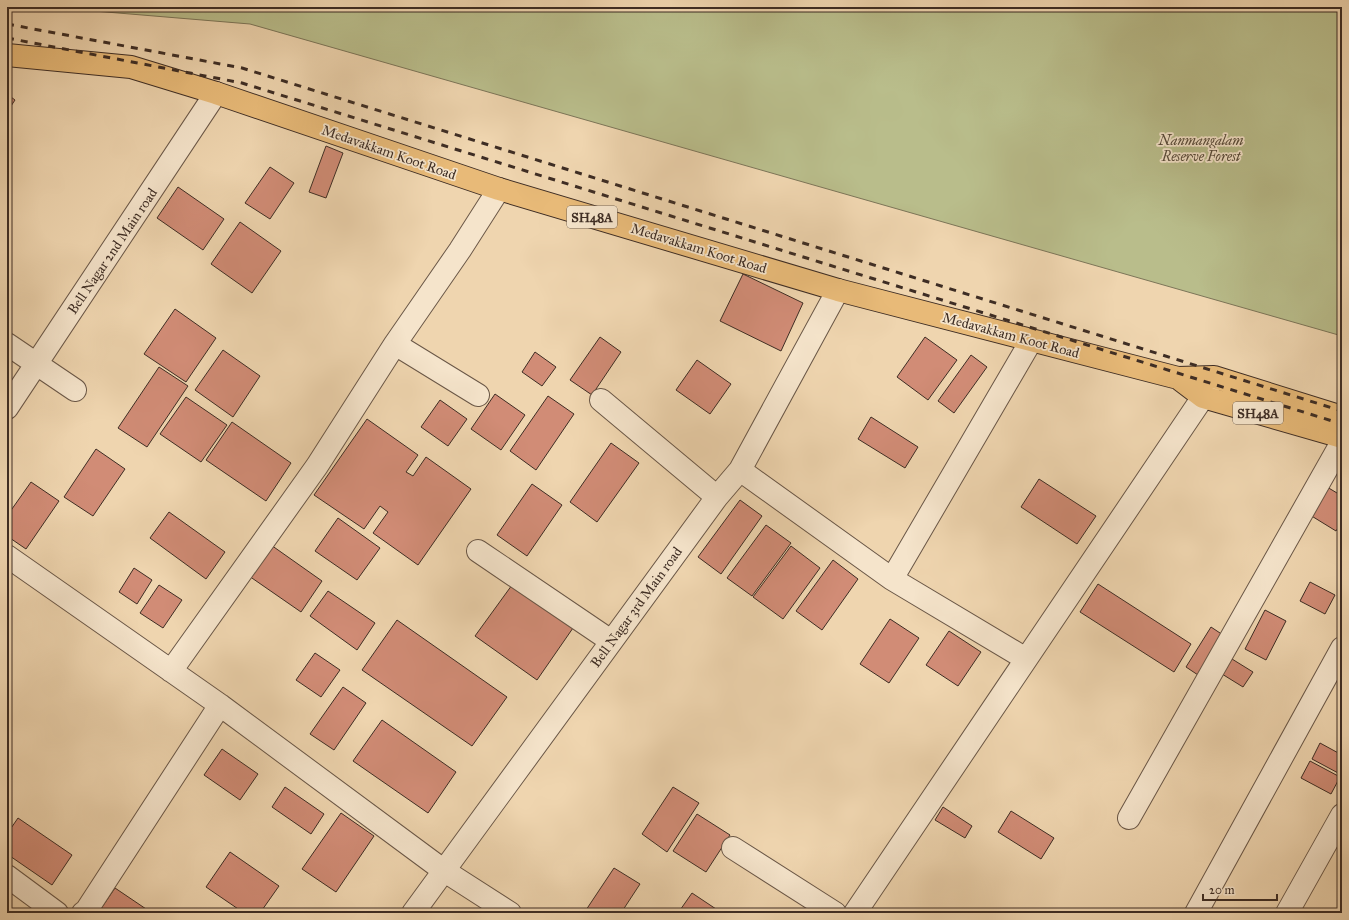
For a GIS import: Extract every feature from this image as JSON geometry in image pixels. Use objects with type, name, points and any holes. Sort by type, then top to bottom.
[{"type":"main road","name":"Medavakkam Koot Road","points":[[7,55],[130,67],[216,94],[499,189],[838,290],[1178,378],[1204,397],[1342,438]]},
{"type":"main road","name":"SH48A","points":[[1178,378],[1214,377],[1342,417]]},
{"type":"street","name":"Bell Nagar 2nd Main road","points":[[7,408],[216,94]]},
{"type":"street","points":[[171,671],[316,466],[499,189]]},
{"type":"street","name":"Bell Nagar 3rd Main road","points":[[413,913],[717,497],[740,470],[838,290]]},
{"type":"street","points":[[892,579],[1031,341]]},
{"type":"street","points":[[7,344],[75,390]]},
{"type":"street","points":[[396,344],[478,395]]},
{"type":"street","points":[[855,913],[1204,397],[1214,377]]},
{"type":"street","points":[[600,400],[717,497]]},
{"type":"street","points":[[1129,818],[1342,442]]},
{"type":"street","points":[[740,470],[892,579],[1026,659]]},
{"type":"street","points":[[478,551],[611,641]]},
{"type":"street","points":[[7,556],[220,705],[443,870],[510,913]]},
{"type":"street","points":[[1196,913],[1342,648]]},
{"type":"street","points":[[83,913],[86,911],[220,705]]},
{"type":"street","points":[[1287,913],[1342,815]]},
{"type":"street","points":[[733,848],[835,913]]},
{"type":"street","points":[[7,876],[57,913]]},
{"type":"green space","name":"Nanmangalam Reserve Forest","points":[[46,7],[1342,7],[1342,336],[250,24]]},
{"type":"building","points":[[7,94],[15,100],[7,112]]},
{"type":"building","points":[[326,146],[343,153],[326,198],[309,192]]},
{"type":"building","points":[[270,167],[294,183],[270,219],[245,203]]},
{"type":"building","points":[[178,187],[224,219],[203,250],[157,218]]},
{"type":"building","points":[[240,222],[281,251],[252,293],[211,264]]},
{"type":"building","points":[[743,274],[803,303],[781,351],[720,321]]},
{"type":"building","points":[[175,309],[216,338],[186,382],[144,354]]},
{"type":"building","points":[[600,337],[621,352],[592,395],[570,380]]},
{"type":"building","points":[[925,337],[957,360],[928,400],[897,377]]},
{"type":"building","points":[[223,350],[260,376],[233,417],[195,390]]},
{"type":"building","points":[[535,352],[556,367],[542,386],[522,372]]},
{"type":"building","points":[[971,355],[987,367],[954,413],[938,401]]},
{"type":"building","points":[[697,360],[731,384],[710,414],[676,390]]},
{"type":"building","points":[[159,367],[188,386],[147,447],[118,428]]},
{"type":"building","points":[[495,394],[525,415],[501,450],[471,429]]},
{"type":"building","points":[[548,396],[574,414],[536,470],[510,451]]},
{"type":"building","points":[[186,397],[227,425],[201,462],[160,434]]},
{"type":"building","points":[[440,400],[467,419],[448,446],[421,427]]},
{"type":"building","points":[[871,417],[918,447],[905,468],[858,439]]},
{"type":"building","points":[[367,419],[418,455],[406,472],[413,476],[426,457],[471,489],[418,565],[373,533],[388,512],[380,506],[364,529],[314,495]]},
{"type":"building","points":[[232,422],[291,463],[266,501],[206,460]]},
{"type":"building","points":[[611,443],[639,463],[597,522],[570,502]]},
{"type":"building","points":[[96,449],[125,469],[93,516],[64,497]]},
{"type":"building","points":[[1039,479],[1096,516],[1077,544],[1021,507]]},
{"type":"building","points":[[31,482],[59,501],[26,549],[7,536],[7,516]]},
{"type":"building","points":[[532,484],[562,505],[527,556],[497,535]]},
{"type":"building","points":[[1327,487],[1342,496],[1342,521],[1336,531],[1310,515]]},
{"type":"building","points":[[740,500],[762,516],[721,574],[698,557]]},
{"type":"building","points":[[169,512],[225,552],[206,579],[150,538]]},
{"type":"building","points":[[338,518],[380,548],[357,580],[315,551]]},
{"type":"building","points":[[766,525],[791,543],[752,596],[727,578]]},
{"type":"building","points":[[271,545],[322,581],[301,612],[249,576]]},
{"type":"building","points":[[791,546],[820,568],[783,619],[753,597]]},
{"type":"building","points":[[833,560],[858,579],[822,630],[796,611]]},
{"type":"building","points":[[134,568],[152,580],[137,604],[119,592]]},
{"type":"building","points":[[1310,582],[1335,595],[1325,614],[1300,601]]},
{"type":"building","points":[[1098,584],[1191,644],[1174,672],[1080,612]]},
{"type":"building","points":[[159,585],[182,600],[163,628],[140,613]]},
{"type":"building","points":[[512,585],[573,628],[537,680],[475,636]]},
{"type":"building","points":[[328,591],[375,623],[357,650],[310,616]]},
{"type":"building","points":[[1265,610],[1286,621],[1266,660],[1245,649]]},
{"type":"building","points":[[890,619],[919,638],[889,683],[860,664]]},
{"type":"building","points":[[397,620],[507,697],[472,746],[362,670]]},
{"type":"building","points":[[1211,627],[1226,637],[1201,677],[1186,667]]},
{"type":"building","points":[[949,631],[981,652],[958,686],[926,665]]},
{"type":"building","points":[[315,653],[340,670],[321,697],[296,680]]},
{"type":"building","points":[[1232,659],[1253,672],[1243,687],[1222,674]]},
{"type":"building","points":[[343,687],[366,703],[334,750],[310,734]]},
{"type":"building","points":[[382,720],[456,772],[428,813],[353,761]]},
{"type":"building","points":[[1320,743],[1342,755],[1342,770],[1340,774],[1312,759]]},
{"type":"building","points":[[222,749],[258,774],[240,800],[204,775]]},
{"type":"building","points":[[1310,761],[1340,777],[1331,794],[1301,778]]},
{"type":"building","points":[[285,787],[324,814],[311,834],[272,807]]},
{"type":"building","points":[[673,787],[699,803],[667,852],[642,834]]},
{"type":"building","points":[[943,807],[972,826],[965,838],[935,820]]},
{"type":"building","points":[[1011,811],[1054,838],[1041,859],[998,832]]},
{"type":"building","points":[[341,813],[374,836],[336,892],[302,869]]},
{"type":"building","points":[[697,814],[730,835],[706,872],[673,851]]},
{"type":"building","points":[[18,818],[72,855],[52,885],[7,854],[7,834]]},
{"type":"building","points":[[230,852],[279,886],[260,913],[244,913],[206,887]]},
{"type":"building","points":[[614,868],[640,884],[621,913],[584,913]]},
{"type":"building","points":[[115,888],[152,913],[98,913]]},
{"type":"building","points":[[692,893],[719,911],[718,913],[678,913]]},
{"type":"railway","points":[[7,24],[242,68],[1342,411]]},
{"type":"railway","points":[[7,38],[242,83],[1342,424]]}]
